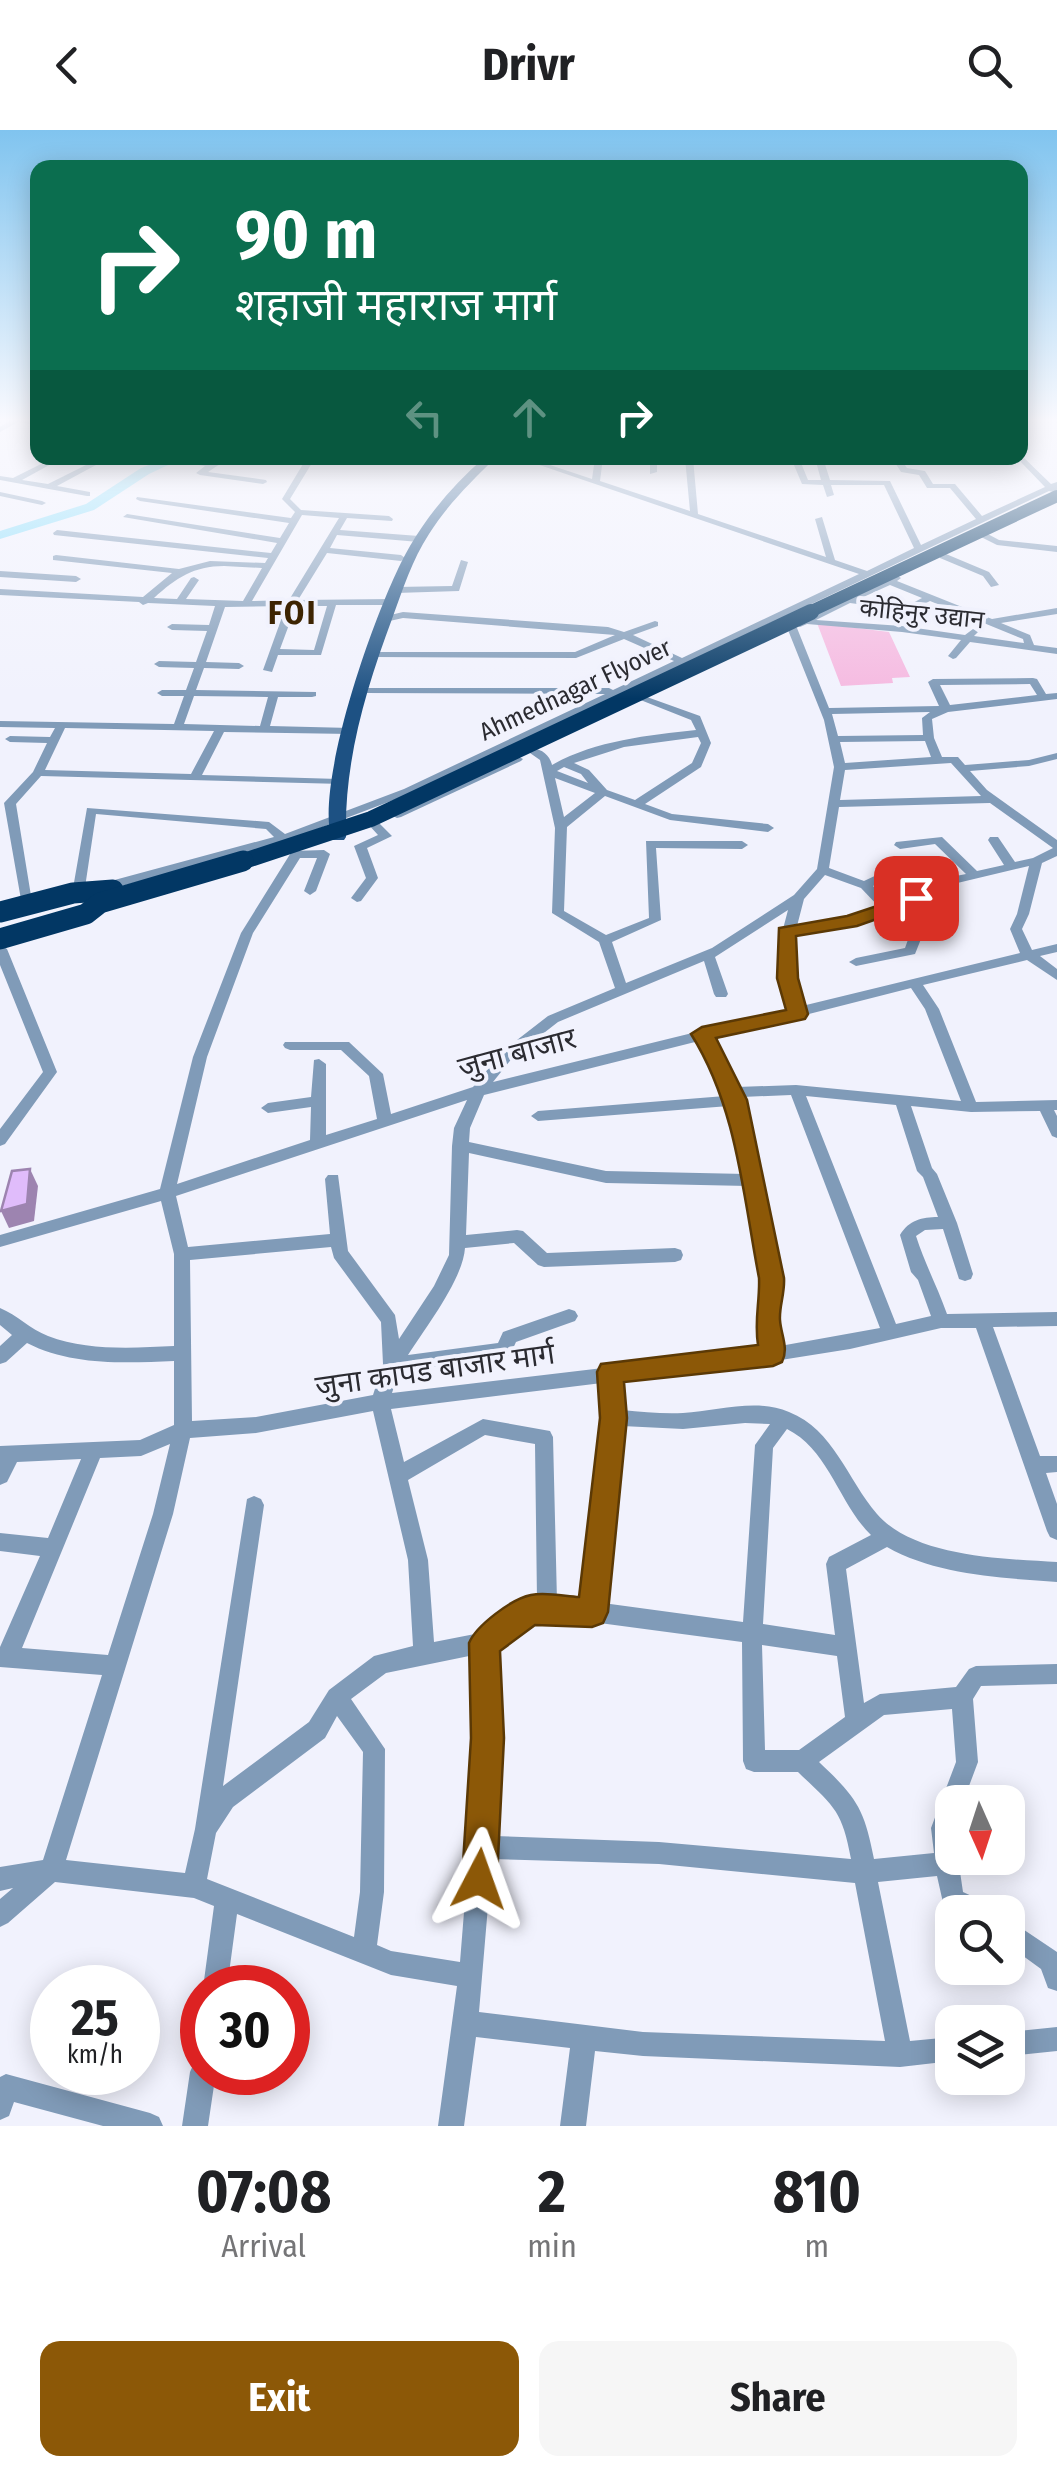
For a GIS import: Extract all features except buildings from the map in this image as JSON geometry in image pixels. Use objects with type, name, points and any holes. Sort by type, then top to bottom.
[{"type":"highway","name":"Ahmednagar Flyover","points":[[91,897],[315,839],[410,802],[1012,512]]},
{"type":"highway","points":[[0,914],[73,893],[91,897],[86,914],[0,937]]},
{"type":"main road","points":[[329,845],[330,822],[351,731],[386,618],[419,539],[440,512]]},
{"type":"street","points":[[261,512],[389,519]]},
{"type":"street","points":[[295,512],[297,516]]},
{"type":"street","points":[[688,512],[868,574]]},
{"type":"street","points":[[901,512],[919,550]]},
{"type":"street","points":[[974,512],[981,520]]},
{"type":"street","points":[[0,914],[91,897],[284,838],[408,791],[1001,512]]},
{"type":"street","points":[[0,937],[329,845],[852,601],[984,536],[1022,512]]},
{"type":"street","points":[[268,670],[292,603],[345,515]]},
{"type":"street","points":[[246,604],[297,516]]},
{"type":"street","points":[[127,518],[282,541]]},
{"type":"street","points":[[819,519],[830,560]]},
{"type":"street","points":[[57,532],[271,561]]},
{"type":"street","points":[[334,532],[419,539]]},
{"type":"street","points":[[984,536],[997,542],[1057,550]]},
{"type":"street","points":[[25,594],[66,546]]},
{"type":"street","points":[[324,550],[401,558]]},
{"type":"street","points":[[943,556],[986,574],[994,585]]},
{"type":"street","points":[[56,558],[176,570]]},
{"type":"street","points":[[142,602],[176,570],[198,562],[271,561]]},
{"type":"street","points":[[76,578],[4,575],[0,589],[142,602],[332,603],[456,588],[464,562]]},
{"type":"street","points":[[179,603],[194,580]]},
{"type":"street","points":[[888,581],[1027,637],[1029,646]]},
{"type":"street","points":[[852,601],[910,608],[928,598]]},
{"type":"street","points":[[274,652],[318,653],[332,603]]},
{"type":"street","points":[[178,727],[221,604]]},
{"type":"street","points":[[954,656],[966,637],[989,622],[1057,610]]},
{"type":"street","name":"कोहिनुर उद्यान","points":[[784,613],[804,622],[966,637],[1057,651]]},
{"type":"street","points":[[386,618],[422,616],[608,630],[684,662]]},
{"type":"street","points":[[424,1653],[418,1560],[380,1402],[392,1364],[441,1290],[457,1255],[462,1128],[478,1091],[508,1054],[553,1020],[708,955],[754,930],[798,898],[823,870],[840,767],[827,716],[792,628],[772,619]]},
{"type":"street","points":[[374,654],[576,656],[655,624]]},
{"type":"street","points":[[172,627],[212,628]]},
{"type":"street","points":[[159,664],[239,666]]},
{"type":"street","points":[[946,709],[933,682],[1033,681],[1043,697]]},
{"type":"street","points":[[364,690],[618,691]]},
{"type":"street","points":[[162,693],[312,694]]},
{"type":"street","points":[[264,729],[274,694]]},
{"type":"street","points":[[827,716],[946,709],[1057,696]]},
{"type":"street","points":[[635,805],[697,765],[706,743],[696,718],[643,699]]},
{"type":"street","points":[[827,716],[927,718],[946,709]]},
{"type":"street","points":[[927,718],[929,738],[938,758]]},
{"type":"street","points":[[0,724],[351,731]]},
{"type":"street","points":[[27,908],[5,804],[38,773],[62,724]]},
{"type":"street","points":[[195,778],[221,728]]},
{"type":"street","points":[[547,770],[600,747],[702,733]]},
{"type":"street","points":[[834,739],[929,738]]},
{"type":"street","points":[[10,739],[54,740]]},
{"type":"street","points":[[534,751],[545,759],[561,826],[558,913],[605,940],[622,990]]},
{"type":"street","points":[[965,768],[1028,764],[1057,756]]},
{"type":"street","points":[[786,932],[850,921],[888,909],[945,882],[1037,861],[1057,849],[983,792],[954,759],[840,767]]},
{"type":"street","points":[[563,763],[585,772],[603,792]]},
{"type":"street","points":[[547,770],[670,817],[768,828]]},
{"type":"street","points":[[38,773],[340,782]]},
{"type":"street","points":[[561,826],[603,792]]},
{"type":"street","points":[[836,804],[993,799]]},
{"type":"street","points":[[91,897],[91,810],[269,826],[295,853]]},
{"type":"street","points":[[357,898],[372,878],[360,846],[386,836],[374,824]]},
{"type":"street","points":[[900,846],[938,840],[973,874]]},
{"type":"street","points":[[994,840],[1010,866]]},
{"type":"street","points":[[605,940],[656,920],[650,844],[742,844]]},
{"type":"street","points":[[310,890],[329,845]]},
{"type":"street","points":[[0,1916],[51,1870],[163,1514],[183,1430],[182,1254],[167,1193],[200,1057],[247,933],[295,853]]},
{"type":"street","points":[[1037,861],[1025,890],[1025,915],[1016,928],[1027,953],[1057,976]]},
{"type":"street","points":[[856,962],[910,951],[915,937],[932,921],[922,895],[898,869],[866,885]]},
{"type":"street","points":[[823,870],[866,885],[888,909]]},
{"type":"street","points":[[798,898],[786,932],[788,978],[798,1014]]},
{"type":"street","name":"जुना बाजार","points":[[0,1241],[167,1193],[478,1091],[1057,948]]},
{"type":"street","points":[[0,949],[50,1072],[0,1140]]},
{"type":"street","points":[[708,955],[721,994]]},
{"type":"street","points":[[914,982],[932,1009],[971,1107]]},
{"type":"street","points":[[702,1034],[735,1096],[772,1278],[772,1299],[766,1315],[773,1354]]},
{"type":"street","points":[[290,1045],[344,1045],[376,1074],[385,1121]]},
{"type":"street","points":[[318,1143],[319,1064]]},
{"type":"street","points":[[796,1090],[890,1331]]},
{"type":"street","points":[[538,1116],[796,1090],[971,1107],[1051,1106],[1057,1132]]},
{"type":"street","points":[[268,1108],[318,1101]]},
{"type":"street","points":[[902,1102],[924,1171],[930,1174],[965,1274]]},
{"type":"street","points":[[0,1129],[18,1114]]},
{"type":"street","points":[[460,1146],[606,1177],[753,1180]]},
{"type":"street","points":[[333,1179],[340,1253],[389,1320],[392,1364]]},
{"type":"street","points":[[942,1321],[926,1276],[919,1272],[908,1235],[914,1226],[948,1223]]},
{"type":"street","points":[[458,1242],[517,1236],[544,1260],[675,1255]]},
{"type":"street","points":[[182,1254],[339,1240]]},
{"type":"street","points":[[0,1315],[25,1334],[90,1355],[183,1353]]},
{"type":"street","name":"जुना कापड बाजार मार्ग","points":[[6,1454],[141,1448],[183,1430],[256,1425],[380,1402],[773,1354],[942,1321],[983,1322],[1054,1315]]},
{"type":"street","points":[[392,1364],[504,1350],[509,1336],[570,1316]]},
{"type":"street","points":[[983,1322],[1057,1531]]},
{"type":"street","points":[[0,1357],[25,1334]]},
{"type":"street","points":[[592,1612],[614,1418],[610,1372]]},
{"type":"street","points":[[614,1418],[682,1421],[754,1414],[785,1418],[820,1442],[852,1500],[887,1537],[946,1558],[1057,1572]]},
{"type":"street","points":[[785,1418],[764,1445],[752,1633],[754,1762],[802,1761],[880,1705],[962,1696]]},
{"type":"street","points":[[399,1475],[484,1426],[544,1437],[547,1610]]},
{"type":"street","points":[[94,1452],[4,1657],[115,1666]]},
{"type":"street","points":[[0,1476],[6,1454]]},
{"type":"street","points":[[1034,1465],[1057,1464]]},
{"type":"street","points":[[194,1886],[254,1505]]},
{"type":"street","points":[[856,1722],[836,1564],[887,1537]]},
{"type":"street","points":[[0,1542],[54,1548]]},
{"type":"street","points":[[206,1829],[225,1799],[317,1730],[336,1697],[382,1663],[484,1643],[531,1610],[592,1612],[847,1647]]},
{"type":"street","points":[[451,2126],[466,2023],[482,1847],[488,1738],[484,1643]]},
{"type":"street","points":[[958,1785],[967,1762],[962,1696],[976,1676],[1057,1674]]},
{"type":"street","points":[[336,1697],[374,1750],[372,1892],[364,1952]]},
{"type":"street","points":[[802,1761],[843,1800],[856,1826],[900,2054]]},
{"type":"street","points":[[482,1847],[659,1853],[864,1872],[935,1865]]},
{"type":"street","points":[[0,1879],[51,1870],[194,1886],[391,1963],[470,1976]]},
{"type":"street","points":[[217,1965],[227,1898]]},
{"type":"street","points":[[1025,1943],[1049,1961],[1057,1980]]},
{"type":"street","points":[[466,2023],[644,2044],[900,2054],[935,2051]]},
{"type":"street","points":[[573,2126],[584,2037]]},
{"type":"street","points":[[1025,2042],[1057,2039]]},
{"type":"street","points":[[0,2107],[6,2087],[150,2126]]},
{"type":"street","points":[[195,2126],[200,2095]]},
{"type":"shaded area","points":[[817,623],[889,632],[910,677],[892,678],[893,683],[841,686]]},
{"type":"waterway","points":[[0,535],[73,512]]},
{"type":"district","name":"FOI","points":[[293,613]]},
{"type":"route","points":[[479,1879],[488,1738],[484,1643],[531,1610],[592,1612],[614,1418],[610,1372],[773,1354],[766,1315],[772,1299],[772,1278],[750,1162],[734,1092],[702,1034],[798,1014],[788,978],[786,932],[850,921],[916,898]]}]
